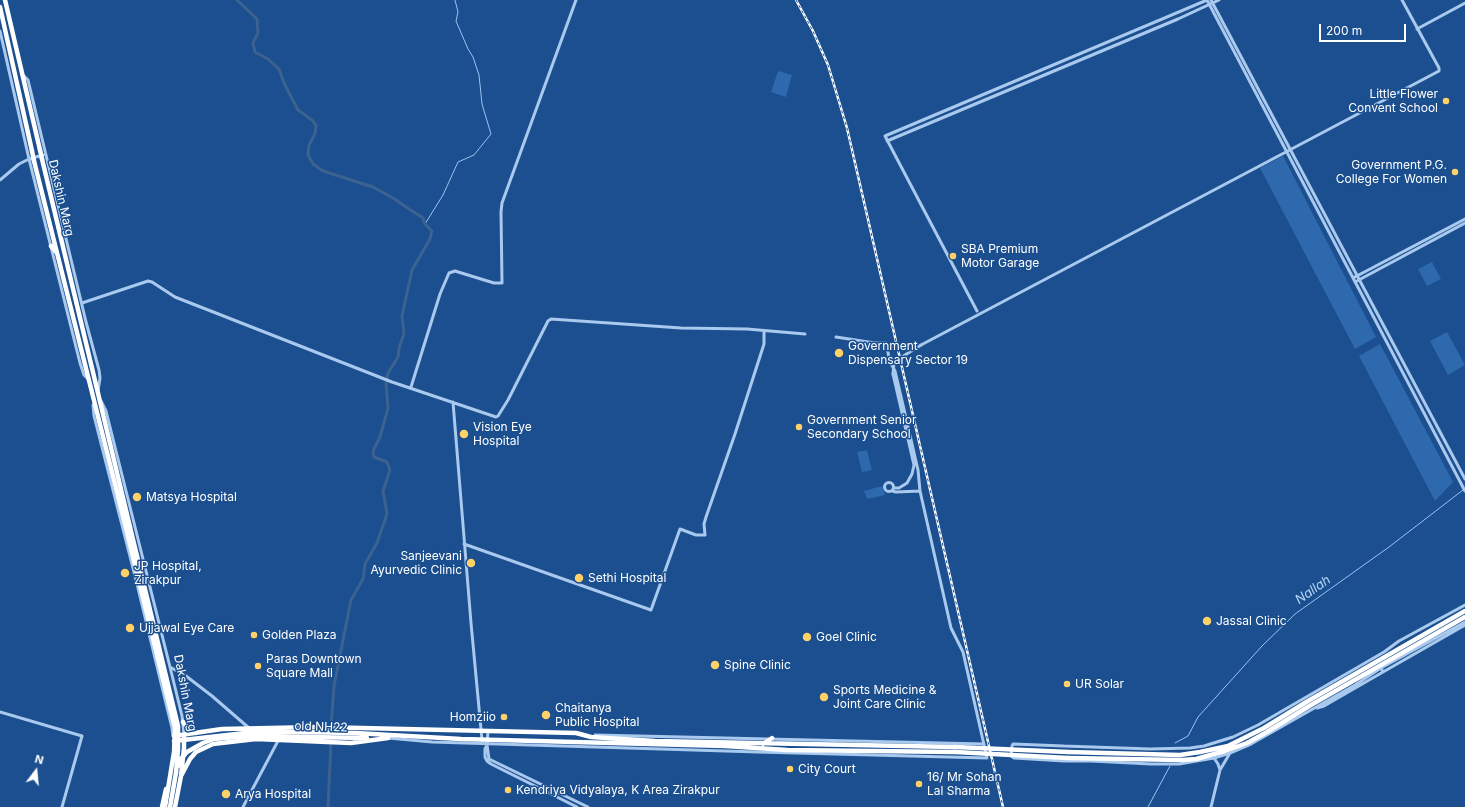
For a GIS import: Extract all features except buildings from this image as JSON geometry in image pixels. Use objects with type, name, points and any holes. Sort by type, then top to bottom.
[{"type":"highway","name":"Dakshin Marg","points":[[5,0],[66,263],[100,399],[128,528],[175,728],[174,752],[164,807]]},
{"type":"highway","name":"Dakshin Marg","points":[[0,10],[13,78],[32,151],[32,160],[58,254],[93,399],[128,528],[178,726],[178,774]]},
{"type":"highway","points":[[51,246],[58,254]]},
{"type":"highway","points":[[66,263],[72,262]]},
{"type":"highway","points":[[164,807],[173,738],[254,732],[350,738],[390,737],[482,740],[488,743],[738,748],[787,747],[956,752],[1068,758],[1182,760],[1210,755],[1240,746],[1267,732],[1288,716],[1465,611]]},
{"type":"highway","points":[[1288,716],[1312,707],[1465,617]]},
{"type":"highway","points":[[183,722],[187,727],[196,733]]},
{"type":"highway","points":[[184,737],[196,733],[222,729],[322,727],[576,733],[591,737],[655,741],[763,744],[787,747]]},
{"type":"highway","name":"old NH22","points":[[178,774],[180,760],[187,752],[202,743],[214,739],[249,736],[323,737]]},
{"type":"highway","name":"Dakshin Marg","points":[[175,807],[178,774],[184,737]]},
{"type":"highway","points":[[170,807],[178,774],[190,758],[203,747],[240,740],[323,737],[390,737]]},
{"type":"highway","points":[[763,744],[772,738]]},
{"type":"highway","points":[[729,751],[738,748]]},
{"type":"street","points":[[411,387],[440,294],[449,273],[455,271],[494,283],[502,283],[502,203],[576,0]]},
{"type":"street","points":[[977,311],[885,136],[1207,0],[1211,3],[1465,491]]},
{"type":"street","points":[[887,141],[1219,0]]},
{"type":"street","points":[[920,491],[896,492],[893,490],[907,483],[914,466],[893,374],[894,363],[921,345],[1173,210],[1439,71],[1439,68],[1402,0]]},
{"type":"street","points":[[1417,29],[1465,3]]},
{"type":"street","points":[[0,31],[13,78],[51,246],[80,363],[84,375],[89,380]]},
{"type":"street","points":[[22,74],[28,80],[99,370],[100,378],[98,391]]},
{"type":"street","points":[[1288,150],[1357,275],[1465,478]]},
{"type":"street","points":[[0,180],[16,166],[46,154]]},
{"type":"street","points":[[1354,280],[1357,275],[1465,219]]},
{"type":"street","points":[[1354,280],[1359,279],[1465,223]]},
{"type":"street","points":[[82,303],[148,281],[152,282],[175,297],[392,382],[411,387],[493,417],[498,416],[508,400],[548,320],[553,318],[681,328],[805,334]]},
{"type":"street","points":[[464,544],[651,610],[680,529],[696,535],[705,535],[704,524],[706,517],[764,344],[764,331]]},
{"type":"street","points":[[390,737],[432,742],[987,758],[963,652],[951,628],[920,491],[918,470],[895,371],[890,362],[886,343],[875,343],[836,337]]},
{"type":"street","name":"Dakshin Marg","points":[[93,399],[94,416],[136,576],[172,728],[173,738]]},
{"type":"street","name":"Dakshin Marg","points":[[100,399],[106,411],[147,573],[183,722],[184,737]]},
{"type":"street","points":[[453,402],[482,740]]},
{"type":"street","points":[[1427,419],[1433,416]]},
{"type":"street","points":[[136,576],[147,573]]},
{"type":"street","points":[[1465,605],[1233,738],[1190,748],[1150,749],[1013,744],[1011,756],[1014,758],[1064,761],[1167,764],[1179,764],[1214,758],[1251,744],[1312,707],[1465,625]]},
{"type":"street","points":[[1382,670],[1465,622]]},
{"type":"street","points":[[170,666],[212,696],[249,728]]},
{"type":"street","points":[[0,712],[82,736],[62,807]]},
{"type":"street","points":[[488,731],[489,759],[588,807]]},
{"type":"street","points":[[591,737],[595,735],[621,735],[984,744]]},
{"type":"street","points":[[243,807],[279,739]]},
{"type":"street","points":[[488,743],[485,748],[485,757],[491,764],[577,807]]},
{"type":"street","points":[[1042,745],[1064,746]]},
{"type":"street","points":[[1064,746],[1061,754],[1064,761]]},
{"type":"street","points":[[1211,807],[1220,770],[1230,753]]},
{"type":"street","points":[[1214,758],[1220,770]]},
{"type":"shaded area","points":[[778,71],[792,75],[786,97],[771,92]]},
{"type":"shaded area","points":[[1283,156],[1376,337],[1355,349],[1260,168]]},
{"type":"shaded area","points":[[1432,262],[1441,279],[1427,286],[1418,269]]},
{"type":"shaded area","points":[[1447,332],[1465,365],[1448,375],[1430,341]]},
{"type":"shaded area","points":[[1380,344],[1453,482],[1435,501],[1359,356]]},
{"type":"shaded area","points":[[867,450],[872,470],[862,472],[857,452]]},
{"type":"shaded area","points":[[882,486],[885,495],[867,499],[864,491]]},
{"type":"waterway","points":[[237,0],[257,19],[258,33],[253,43],[255,52],[268,59],[279,69],[284,83],[298,110],[312,120],[316,125],[315,134],[309,145],[308,155],[313,164],[323,171],[373,187],[393,198],[423,218],[425,224],[432,231],[430,239],[412,270],[402,316],[404,334],[399,348],[398,357],[388,373],[386,384],[388,408],[380,437],[373,451],[374,457],[387,462],[390,470],[383,491],[387,514],[377,543],[365,564],[363,579],[351,600],[334,686],[331,728]]},
{"type":"waterway","points":[[425,224],[443,195],[458,162],[474,155],[491,134],[482,104],[479,75],[473,57],[456,21],[458,12],[455,0]]},
{"type":"waterway","name":"Nallah","points":[[1175,743],[1188,736],[1198,717],[1262,646],[1295,614],[1389,547],[1463,490]]},
{"type":"waterway","points":[[328,807],[331,741]]},
{"type":"waterway","name":"Nallah","points":[[1148,807],[1170,766]]},
{"type":"railway","points":[[796,0],[813,31],[828,65],[847,128],[1003,807]]},
{"type":"place","name":"Little Flower Convent School","points":[[1446,101]]},
{"type":"place","name":"Government P.G. College For Women","points":[[1455,172]]},
{"type":"place","name":"SBA Premium Motor Garage","points":[[953,256]]},
{"type":"place","name":"Government Dispensary Sector 19","points":[[839,353]]},
{"type":"place","name":"Government Senior Secondary School","points":[[799,427]]},
{"type":"place","name":"Vision Eye Hospital","points":[[464,434]]},
{"type":"place","name":"Matsya Hospital","points":[[137,497]]},
{"type":"place","name":"Sanjeevani Ayurvedic Clinic","points":[[471,563]]},
{"type":"place","name":"JP Hospital, Zirakpur","points":[[125,573]]},
{"type":"place","name":"Sethi Hospital","points":[[579,578]]},
{"type":"place","name":"Jassal Clinic","points":[[1207,621]]},
{"type":"place","name":"Ujjawal Eye Care","points":[[130,628]]},
{"type":"place","name":"Golden Plaza","points":[[254,635]]},
{"type":"place","name":"Goel Clinic","points":[[807,637]]},
{"type":"place","name":"Spine Clinic","points":[[715,665]]},
{"type":"place","name":"Paras Downtown Square Mall","points":[[258,666]]},
{"type":"place","name":"UR Solar","points":[[1067,684]]},
{"type":"place","name":"Sports Medicine & Joint Care Clinic","points":[[824,697]]},
{"type":"place","name":"Chaitanya Public Hospital","points":[[546,715]]},
{"type":"place","name":"Homziio","points":[[504,717]]},
{"type":"place","name":"City Court","points":[[790,769]]},
{"type":"place","name":"16/ Mr Sohan Lal Sharma","points":[[919,784]]},
{"type":"place","name":"Kendriya Vidyalaya, K Area Zirakpur","points":[[508,790]]},
{"type":"place","name":"Arya Hospital","points":[[226,794]]}]
